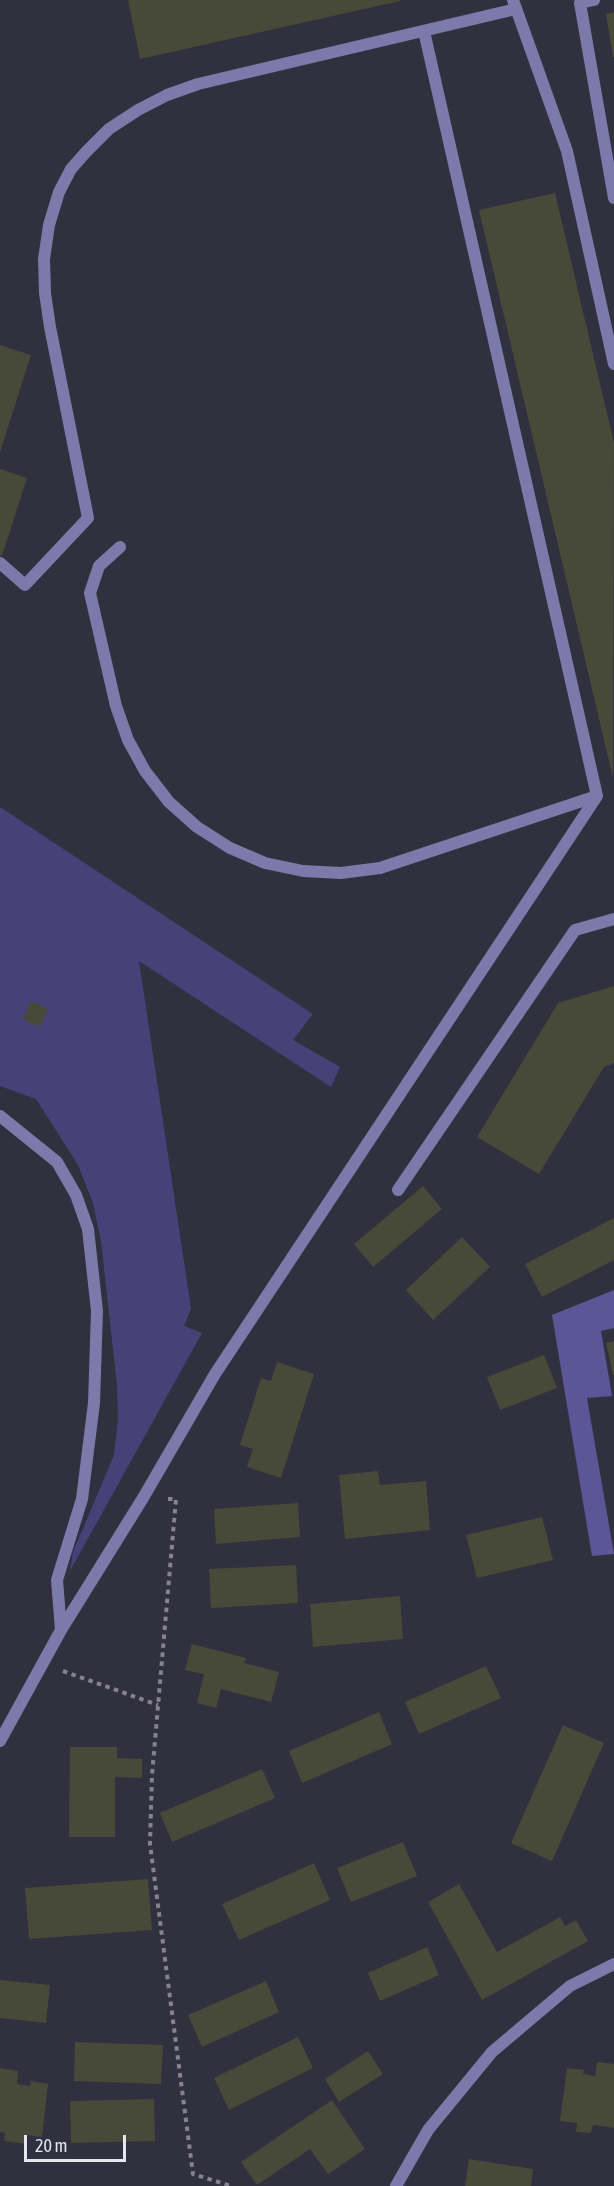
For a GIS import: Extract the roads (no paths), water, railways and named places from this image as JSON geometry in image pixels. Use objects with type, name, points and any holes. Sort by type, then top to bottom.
[{"type":"street","points":[[594,0],[580,3],[614,198]]},
{"type":"street","points":[[0,563],[25,585],[88,518],[45,293],[44,259],[49,225],[59,192],[71,169],[109,129],[167,95],[231,76],[424,31],[514,5],[567,151],[614,364]]},
{"type":"street","points":[[0,1741],[61,1630],[143,1498],[215,1374],[597,796],[424,31]]},
{"type":"street","points":[[120,548],[99,566],[90,593],[116,706],[128,740],[145,771],[169,802],[197,827],[230,848],[265,863],[303,871],[341,873],[380,868],[597,796]]},
{"type":"street","points":[[398,1190],[575,930],[614,919]]},
{"type":"street","points":[[0,1116],[57,1162],[76,1195],[88,1229],[97,1311],[94,1403],[82,1499],[57,1580],[61,1630]]},
{"type":"street","points":[[396,2186],[428,2130],[492,2052],[570,1986],[614,1964]]}]
